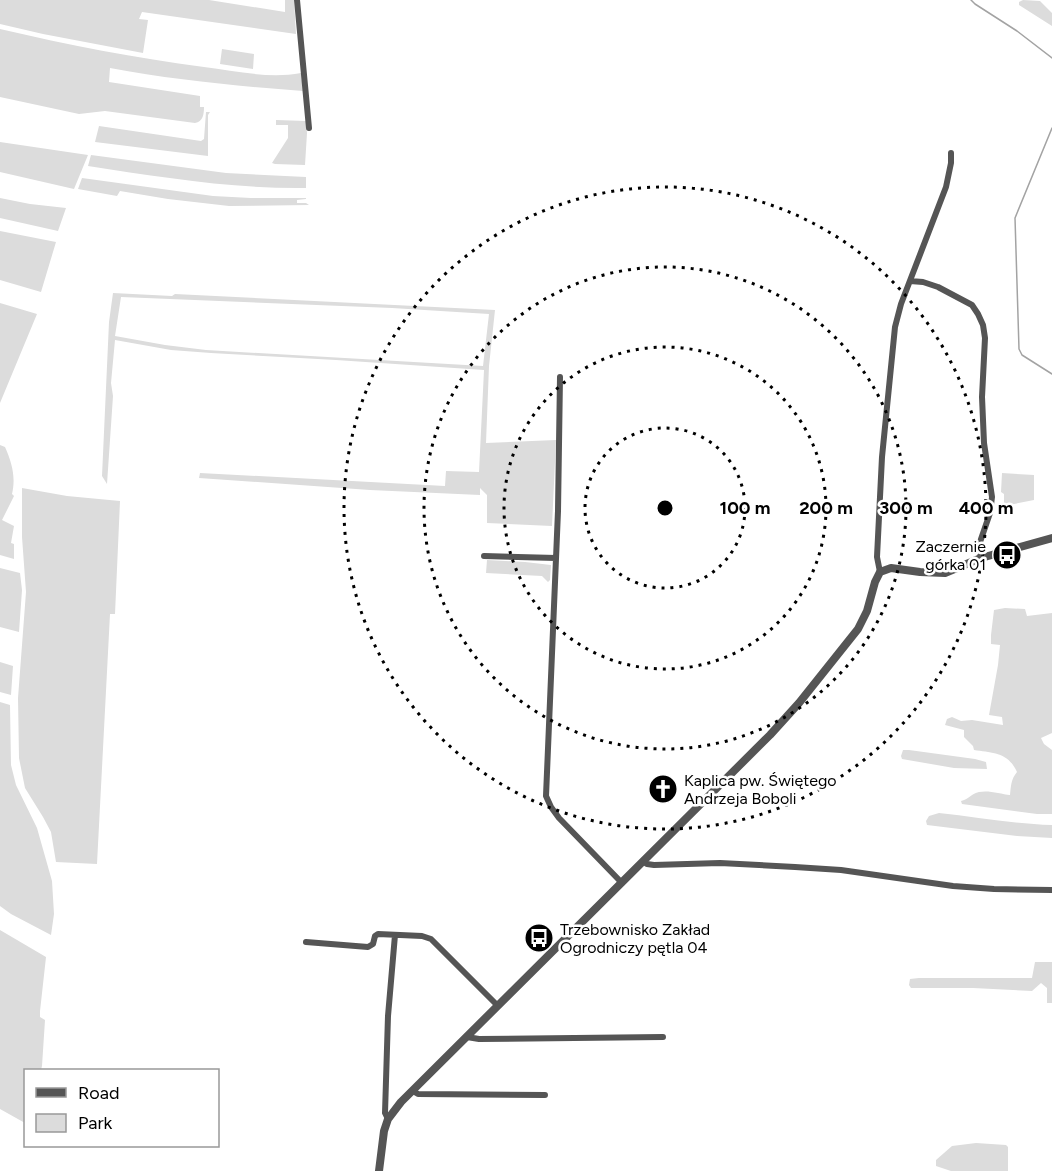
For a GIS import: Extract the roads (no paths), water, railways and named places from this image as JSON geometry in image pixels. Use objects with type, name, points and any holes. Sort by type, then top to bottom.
[{"type":"street","points":[[297,0],[309,128]]},
{"type":"street","points":[[379,1171],[384,1131],[388,1119],[401,1102],[770,735],[800,703],[858,629],[867,611],[880,572],[877,557],[882,457],[895,327],[901,304],[946,187],[951,153]]},
{"type":"street","points":[[910,281],[938,287],[972,305],[983,325],[985,338],[982,397],[984,443],[993,497],[979,545],[981,558]]},
{"type":"street","points":[[560,377],[558,511],[546,796],[559,818],[622,883]]},
{"type":"street","points":[[880,572],[891,568],[945,573],[981,558],[1052,538]]},
{"type":"street","points":[[484,556],[556,558]]},
{"type":"street","points":[[643,861],[654,865],[720,863],[828,869],[953,886],[1052,890]]},
{"type":"street","points":[[306,942],[368,947],[373,944],[378,934],[422,936],[431,939],[498,1006]]},
{"type":"street","points":[[388,1119],[385,1113],[385,1102],[394,935]]},
{"type":"street","points":[[467,1037],[479,1039],[663,1036]]},
{"type":"street","points":[[413,1090],[418,1094],[545,1095]]},
{"type":"waterway","points":[[971,0],[1052,58]]},
{"type":"waterway","points":[[1052,128],[1015,218],[1019,349],[1022,355],[1052,374]]},
{"type":"place","name":"Zaczernie górka 01","points":[[1007,555]]},
{"type":"place","name":"Kaplica pw. Świętego Andrzeja Boboli","points":[[663,789]]},
{"type":"place","name":"Trzebownisko Zakład Ogrodniczy pętla 04","points":[[539,938]]}]
